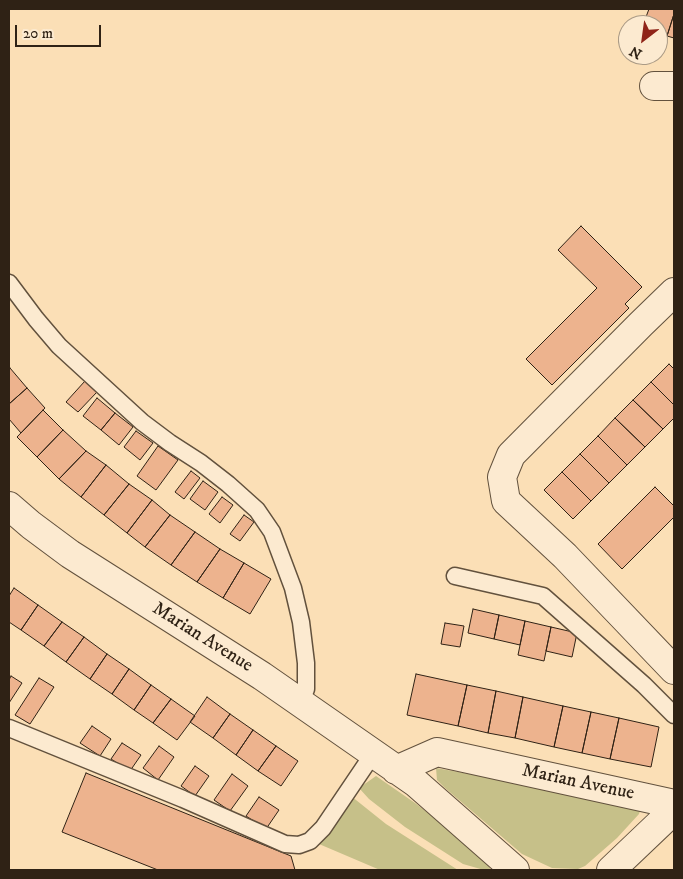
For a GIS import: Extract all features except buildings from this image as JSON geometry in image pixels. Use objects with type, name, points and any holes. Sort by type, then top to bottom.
[{"type":"street","points":[[674,292],[511,455],[502,477],[506,500],[565,556],[674,670]]},
{"type":"street","name":"Marian Avenue","points":[[9,506],[70,554],[262,676],[416,783],[516,870]]},
{"type":"street","name":"Marian Avenue","points":[[396,770],[437,752],[674,804]]},
{"type":"street","points":[[611,870],[674,810]]},
{"type":"lane","points":[[9,283],[59,346],[142,422],[228,484],[256,510],[272,532],[292,588],[301,622],[306,663],[306,689],[300,703]]},
{"type":"lane","points":[[455,576],[543,596],[644,685],[674,715]]},
{"type":"lane","points":[[9,728],[183,799],[285,844],[299,845],[310,841],[324,828],[373,754]]},
{"type":"shaded area","points":[[436,768],[635,804],[641,808],[639,814],[617,838],[585,866],[578,869],[552,868],[522,854],[445,788],[437,780]]},
{"type":"shaded area","points":[[376,776],[454,833],[483,857],[491,870],[463,864],[405,827],[369,799],[359,788]]},
{"type":"shaded area","points":[[351,796],[386,824],[458,870],[380,870],[319,844]]}]
